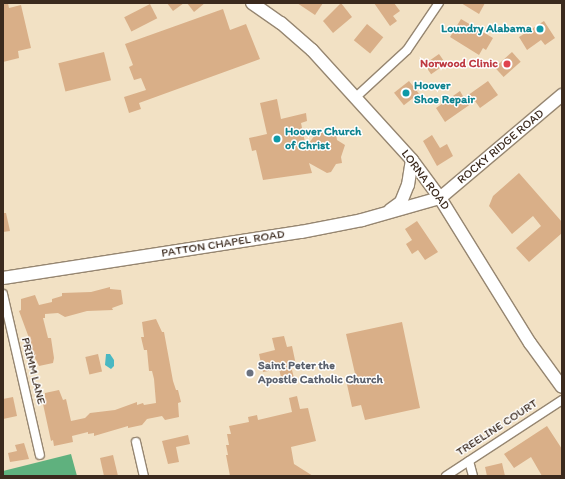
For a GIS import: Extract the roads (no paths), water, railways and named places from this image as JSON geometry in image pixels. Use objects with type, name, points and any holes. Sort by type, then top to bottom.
[{"type":"main road","name":"LORNA ROAD","points":[[252,3],[281,23],[312,50],[412,160],[440,198],[530,343],[562,387]]},
{"type":"main road","name":"ROCKY RIDGE ROAD","points":[[440,198],[562,95]]},
{"type":"main road","points":[[388,213],[401,202],[408,185],[412,160]]},
{"type":"main road","name":"PATTON CHAPEL ROAD","points":[[3,278],[301,232],[388,213],[440,198]]},
{"type":"street","points":[[356,97],[407,50],[439,3]]},
{"type":"street","name":"PRIMM LANE","points":[[3,294],[40,454]]},
{"type":"street","name":"TREELINE COURT","points":[[446,476],[562,400]]},
{"type":"street","points":[[136,442],[144,476]]},
{"type":"street","points":[[469,461],[473,476]]},
{"type":"water","points":[[106,354],[110,354],[114,360],[114,366],[111,369],[105,365]]},
{"type":"place","name":"Loundry Alabama","points":[[540,29]]},
{"type":"place","name":"Norwood Clinic","points":[[507,64]]},
{"type":"place","name":"Hoover Shoe Repair","points":[[406,93]]},
{"type":"place","name":"Hoover Church of Christ","points":[[277,139]]},
{"type":"place","name":"Saint Peter the Apostle Catholic Church","points":[[250,373]]}]
